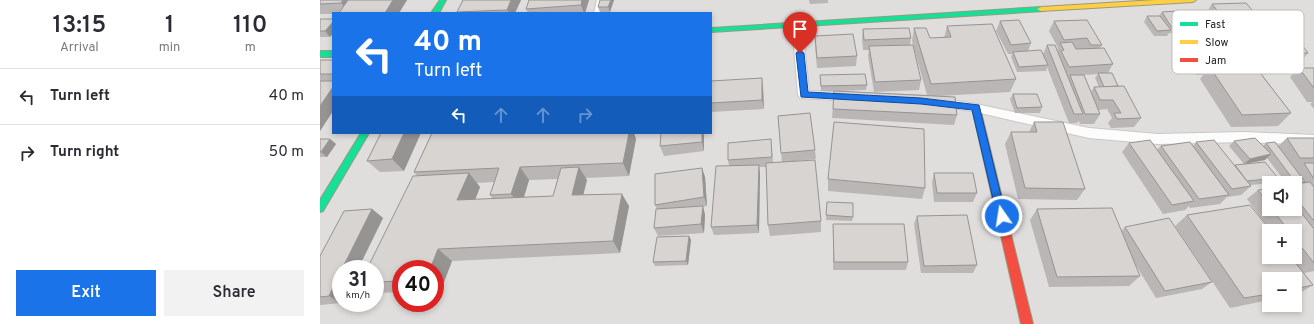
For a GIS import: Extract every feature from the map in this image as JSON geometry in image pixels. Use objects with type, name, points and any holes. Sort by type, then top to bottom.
[{"type":"main road","points":[[436,12],[443,0]]},
{"type":"main road","points":[[712,30],[1193,0]]},
{"type":"main road","points":[[320,54],[332,54]]},
{"type":"main road","points":[[976,108],[1027,324]]},
{"type":"main road","points":[[320,208],[364,134]]},
{"type":"lane","points":[[599,12],[602,0]]},
{"type":"lane","points":[[797,24],[804,95],[865,98]]},
{"type":"lane","points":[[925,101],[976,108],[1089,133],[1158,139],[1244,137],[1314,140]]},
{"type":"shaded area","points":[[320,0],[1314,0],[1314,324],[320,324]]},
{"type":"building","points":[[320,0],[343,0],[341,3],[320,4]]},
{"type":"building","points":[[348,0],[393,0],[386,12],[340,12]]},
{"type":"building","points":[[463,0],[511,0],[507,10],[457,12]]},
{"type":"building","points":[[529,0],[582,0],[581,5],[526,9]]},
{"type":"building","points":[[600,0],[611,0],[608,7],[598,7]]},
{"type":"building","points":[[1246,3],[1252,10],[1217,10],[1212,4]]},
{"type":"building","points":[[1172,11],[1172,28],[1162,12]]},
{"type":"building","points":[[1147,16],[1160,16],[1171,30],[1157,31]]},
{"type":"building","points":[[320,19],[332,19],[332,23],[325,31],[320,31]]},
{"type":"building","points":[[1019,20],[1031,43],[1011,45],[1000,21]]},
{"type":"building","points":[[1087,20],[1102,45],[1091,45],[1087,38],[1064,40],[1054,21]]},
{"type":"building","points":[[992,24],[1016,79],[931,84],[914,28],[926,28],[930,38],[951,37],[947,26]]},
{"type":"building","points":[[909,28],[911,38],[864,40],[863,29]]},
{"type":"building","points":[[853,34],[857,56],[817,58],[815,36]]},
{"type":"building","points":[[1072,42],[1076,49],[1104,48],[1113,64],[1069,67],[1061,51],[1064,50],[1060,43]]},
{"type":"building","points":[[913,45],[921,80],[875,82],[869,46]]},
{"type":"building","points":[[1047,45],[1055,45],[1083,114],[1074,114]]},
{"type":"building","points":[[1304,48],[1308,53],[1304,53]]},
{"type":"building","points":[[1041,50],[1048,65],[1019,67],[1013,52]]},
{"type":"building","points":[[320,60],[332,60],[332,74],[320,74]]},
{"type":"building","points":[[1304,68],[1314,68],[1314,88],[1304,74]]},
{"type":"building","points":[[1098,73],[1112,73],[1118,86],[1104,87]]},
{"type":"building","points":[[865,74],[867,85],[821,86],[820,75]]},
{"type":"building","points":[[1214,74],[1261,74],[1291,113],[1242,115]]},
{"type":"building","points":[[1070,75],[1084,75],[1100,114],[1085,114]]},
{"type":"building","points":[[762,78],[762,100],[712,103],[712,81]]},
{"type":"building","points":[[320,81],[332,81],[332,88],[320,106]]},
{"type":"building","points":[[1124,86],[1141,118],[1117,119],[1114,113],[1121,113],[1113,100],[1100,100],[1094,87]]},
{"type":"building","points":[[834,91],[955,97],[957,115],[833,109]]},
{"type":"building","points":[[1013,94],[1037,94],[1042,107],[1017,108]]},
{"type":"building","points":[[810,113],[815,150],[781,153],[778,116]]},
{"type":"building","points":[[834,122],[924,129],[925,188],[828,179]]},
{"type":"building","points":[[1034,122],[1063,122],[1085,189],[1025,188],[1011,132],[1037,132]]},
{"type":"building","points":[[380,134],[404,134],[392,159],[367,161]]},
{"type":"building","points":[[432,134],[629,134],[623,163],[520,167],[511,194],[490,195],[499,168],[414,172]]},
{"type":"building","points":[[661,134],[702,134],[702,142],[660,146]]},
{"type":"building","points":[[1255,138],[1271,154],[1250,159],[1234,141]]},
{"type":"building","points":[[1287,138],[1314,138],[1314,158],[1300,158]]},
{"type":"building","points":[[320,139],[330,139],[321,152],[320,152]]},
{"type":"building","points":[[771,139],[772,157],[728,160],[728,143]]},
{"type":"building","points":[[1150,140],[1194,201],[1172,205],[1129,143]]},
{"type":"building","points":[[1214,140],[1251,186],[1232,189],[1196,142]]},
{"type":"building","points":[[1190,142],[1229,195],[1199,199],[1161,146]]},
{"type":"building","points":[[1275,142],[1300,176],[1291,176],[1266,143]]},
{"type":"building","points":[[815,160],[821,221],[768,225],[766,163]]},
{"type":"building","points":[[1265,162],[1276,176],[1262,176],[1262,180],[1247,181],[1235,165]]},
{"type":"building","points":[[1304,163],[1314,163],[1314,179]]},
{"type":"building","points":[[759,165],[757,225],[711,227],[716,166]]},
{"type":"building","points":[[579,167],[572,195],[622,194],[613,241],[438,249],[434,260],[392,260],[392,281],[384,282],[384,260],[371,260],[413,176],[469,173],[457,200],[553,196],[561,168]]},
{"type":"building","points":[[702,168],[704,197],[655,205],[655,174]]},
{"type":"building","points":[[934,173],[973,173],[977,193],[937,193]]},
{"type":"building","points":[[1310,182],[1314,187],[1314,221],[1302,206],[1302,183]]},
{"type":"building","points":[[1258,190],[1262,190],[1262,195]]},
{"type":"building","points":[[827,202],[853,203],[853,217],[826,215]]},
{"type":"building","points":[[1250,205],[1265,224],[1262,224],[1262,264],[1296,264],[1313,285],[1302,287],[1302,272],[1262,272],[1262,295],[1244,298],[1187,215]]},
{"type":"building","points":[[703,206],[701,224],[654,228],[656,209]]},
{"type":"building","points":[[1112,208],[1140,276],[1057,277],[1037,209]]},
{"type":"building","points":[[372,209],[346,260],[332,260],[332,290],[329,296],[320,297],[320,256],[344,211]]},
{"type":"building","points":[[1302,214],[1314,229],[1314,263],[1302,248],[1302,224],[1284,224],[1277,216],[1302,216]]},
{"type":"building","points":[[967,215],[977,265],[924,266],[917,216]]},
{"type":"building","points":[[1169,218],[1212,282],[1165,291],[1125,227]]},
{"type":"building","points":[[833,224],[904,224],[908,262],[834,262]]},
{"type":"building","points":[[689,236],[686,261],[653,262],[657,237]]},
{"type":"traffic: fast","points":[[436,12],[443,0]]},
{"type":"traffic: fast","points":[[712,30],[1041,9]]},
{"type":"traffic: fast","points":[[320,54],[332,54]]},
{"type":"traffic: fast","points":[[320,208],[364,134]]},
{"type":"traffic: slow","points":[[1041,9],[1193,0]]},
{"type":"traffic: jam","points":[[976,108],[1027,324]]},
{"type":"route","points":[[800,53],[804,95],[896,99],[947,103],[976,108],[1002,216]]}]
